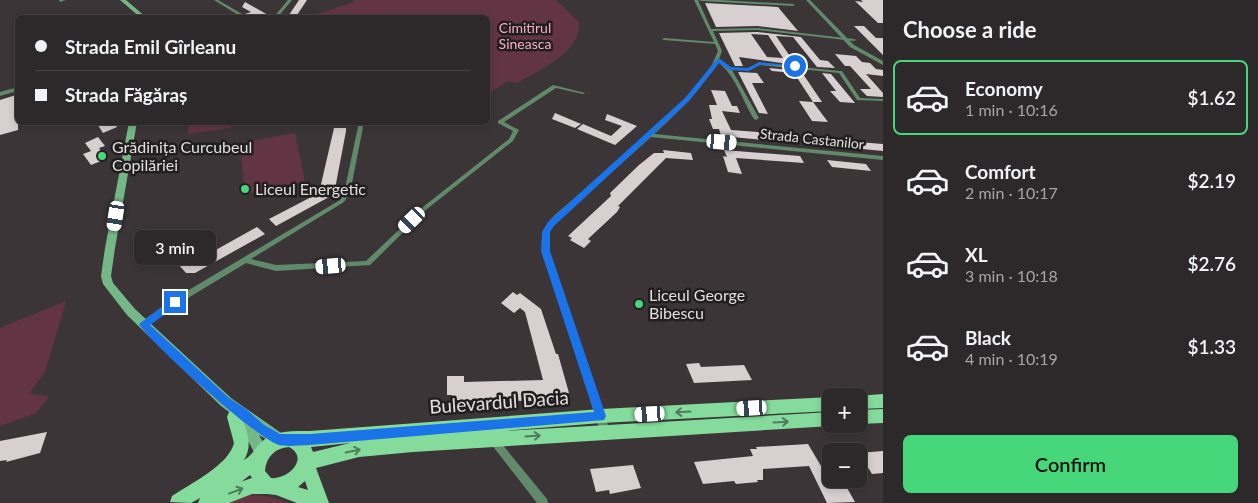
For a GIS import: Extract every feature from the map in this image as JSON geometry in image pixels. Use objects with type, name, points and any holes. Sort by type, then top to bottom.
[{"type":"main road","points":[[123,0],[141,15]]},
{"type":"main road","points":[[132,125],[106,276],[112,292],[226,402],[242,412],[260,429],[301,444],[306,455],[302,472],[291,483],[272,487],[252,486],[206,503]]},
{"type":"main road","points":[[867,402],[883,401]]},
{"type":"main road","points":[[177,502],[231,465],[240,453],[242,442],[234,417],[226,402]]},
{"type":"main road","name":"Bulevardul Dacia","points":[[305,464],[359,449],[492,439],[603,424],[822,405]]},
{"type":"main road","points":[[867,417],[883,416]]},
{"type":"main road","points":[[234,417],[252,435],[260,456],[257,475],[272,487],[321,503],[305,464]]},
{"type":"main road","name":"Bulevardul Dacia","points":[[284,439],[603,424],[822,419]]},
{"type":"main road","points":[[177,502],[235,476],[284,439]]},
{"type":"street","points":[[123,0],[130,0]]},
{"type":"street","points":[[216,0],[242,15]]},
{"type":"street","points":[[278,15],[290,0]]},
{"type":"street","points":[[603,424],[546,251],[546,232],[551,224],[588,188],[687,99],[719,60],[720,51],[696,0]]},
{"type":"street","points":[[701,0],[793,5]]},
{"type":"street","points":[[808,0],[844,39],[858,50],[883,63]]},
{"type":"street","points":[[814,0],[854,40],[867,51],[883,59]]},
{"type":"street","points":[[710,30],[757,29],[854,40]]},
{"type":"street","points":[[664,39],[716,43]]},
{"type":"street","points":[[719,60],[729,68],[746,104],[756,118]]},
{"type":"street","points":[[729,68],[749,69],[759,64],[840,72],[859,99],[883,100]]},
{"type":"street","points":[[244,260],[276,268],[368,263],[425,208],[511,140],[516,132],[500,122],[550,88],[558,85],[583,93]]},
{"type":"street","points":[[0,94],[15,90]]},
{"type":"street","points":[[144,324],[175,302],[342,201],[347,194],[361,125]]},
{"type":"street","name":"Strada Castanilor","points":[[648,136],[883,158]]},
{"type":"street","points":[[492,439],[543,503]]},
{"type":"green space","name":"Cimitirul Sineasca","points":[[354,0],[556,0],[579,22],[578,33],[567,51],[547,66],[517,83],[507,81],[490,93],[490,15],[314,15],[354,2]]},
{"type":"green space","points":[[189,125],[231,125],[231,128],[188,134]]},
{"type":"green space","points":[[295,133],[305,182],[245,194],[240,143]]},
{"type":"green space","points":[[66,301],[45,372],[29,394],[49,396],[36,413],[0,426],[0,328]]},
{"type":"green space","points":[[244,494],[272,497],[289,503],[225,503]]},
{"type":"building","points":[[299,0],[307,0],[297,15],[289,15]]},
{"type":"building","points":[[861,0],[883,0],[883,23],[878,23],[855,1],[863,2]]},
{"type":"building","points":[[245,2],[268,15],[246,15],[245,14],[251,12],[242,7]]},
{"type":"building","points":[[705,3],[778,7],[798,31],[757,26],[716,27]]},
{"type":"building","points":[[854,26],[864,26],[876,38],[883,38],[883,55]]},
{"type":"building","points":[[757,32],[801,37],[820,60],[828,61],[835,68],[817,67],[793,37],[776,36],[796,65],[739,57],[743,66],[735,66],[719,33]],"holes":[[[751,34],[768,35],[783,58],[767,57]]]},
{"type":"building","points":[[835,54],[856,56],[862,62],[870,63],[876,69],[883,70],[883,76],[866,74],[883,93],[883,97],[867,96],[860,89],[871,89],[850,66],[845,66]]},
{"type":"building","points":[[769,68],[801,71],[822,102],[813,102],[794,73],[772,71]]},
{"type":"building","points":[[738,72],[757,73],[764,83],[752,83],[768,114],[759,113]]},
{"type":"building","points":[[822,73],[831,74],[855,103],[840,102],[830,91],[836,91]]},
{"type":"building","points":[[711,90],[725,91],[732,106],[737,106],[740,113],[722,111],[731,130],[771,133],[775,141],[721,136],[719,129],[713,129],[709,119],[712,119],[709,105],[717,105]]},
{"type":"building","points":[[15,95],[15,125],[18,125],[18,130],[0,135],[0,100]]},
{"type":"building","points":[[799,101],[813,102],[828,122],[812,121]]},
{"type":"building","points":[[555,113],[581,124],[575,128],[552,119]]},
{"type":"building","points":[[607,114],[637,126],[615,145],[577,129],[583,124],[611,136],[622,126],[605,120]]},
{"type":"building","points":[[98,125],[116,125],[117,127],[103,133]]},
{"type":"building","points":[[334,128],[346,128],[335,189],[330,192],[329,197],[276,226],[269,219],[319,193]]},
{"type":"building","points":[[98,137],[105,146],[99,148],[106,159],[91,165],[83,154],[91,151],[85,143]]},
{"type":"building","points":[[833,140],[883,144],[883,151],[832,146]]},
{"type":"building","points":[[663,150],[691,153],[693,160],[666,158],[618,206],[620,207],[617,212],[588,239],[591,241],[584,248],[570,240],[572,238],[568,236],[611,196],[610,193],[639,165],[654,153],[664,153]]},
{"type":"building","points":[[724,150],[800,156],[804,163],[736,158],[742,174],[728,172],[723,156],[727,157]]},
{"type":"building","points":[[827,160],[866,164],[871,171],[832,167]]},
{"type":"building","points":[[257,227],[265,234],[195,273],[186,273],[179,265],[193,257],[196,261]]},
{"type":"building","points":[[513,292],[517,295],[520,293],[541,309],[556,354],[558,354],[569,393],[563,394],[564,399],[537,401],[453,400],[452,395],[447,395],[447,376],[464,376],[464,382],[543,380],[525,312],[520,308],[514,313],[501,303]]},
{"type":"building","points":[[699,363],[701,367],[744,365],[752,380],[694,383],[686,364]]},
{"type":"building","points":[[47,432],[40,453],[6,462],[7,460],[0,461],[0,441]]},
{"type":"building","points":[[808,444],[822,466],[822,488],[847,488],[855,502],[827,503],[809,466],[763,469],[763,480],[757,480],[758,482],[736,484],[734,481],[703,484],[694,462],[753,456],[750,449],[757,449],[756,447]]},
{"type":"building","points":[[883,451],[883,473],[872,474],[867,466],[867,452]]},
{"type":"building","points":[[633,465],[641,488],[610,494],[609,490],[596,492],[590,469]]},
{"type":"place","name":"Grădinița Curcubeul Copilăriei","points":[[102,156]]},
{"type":"place","name":"Liceul Energetic","points":[[245,189]]},
{"type":"place","name":"Liceul George Bibescu","points":[[639,304]]},
{"type":"route","points":[[175,302],[144,324],[226,402],[242,412],[260,429],[279,440],[285,438],[310,439],[600,416],[546,251],[546,232],[551,224],[588,188],[687,99],[719,60],[729,68],[749,69],[759,64],[795,66]]}]
